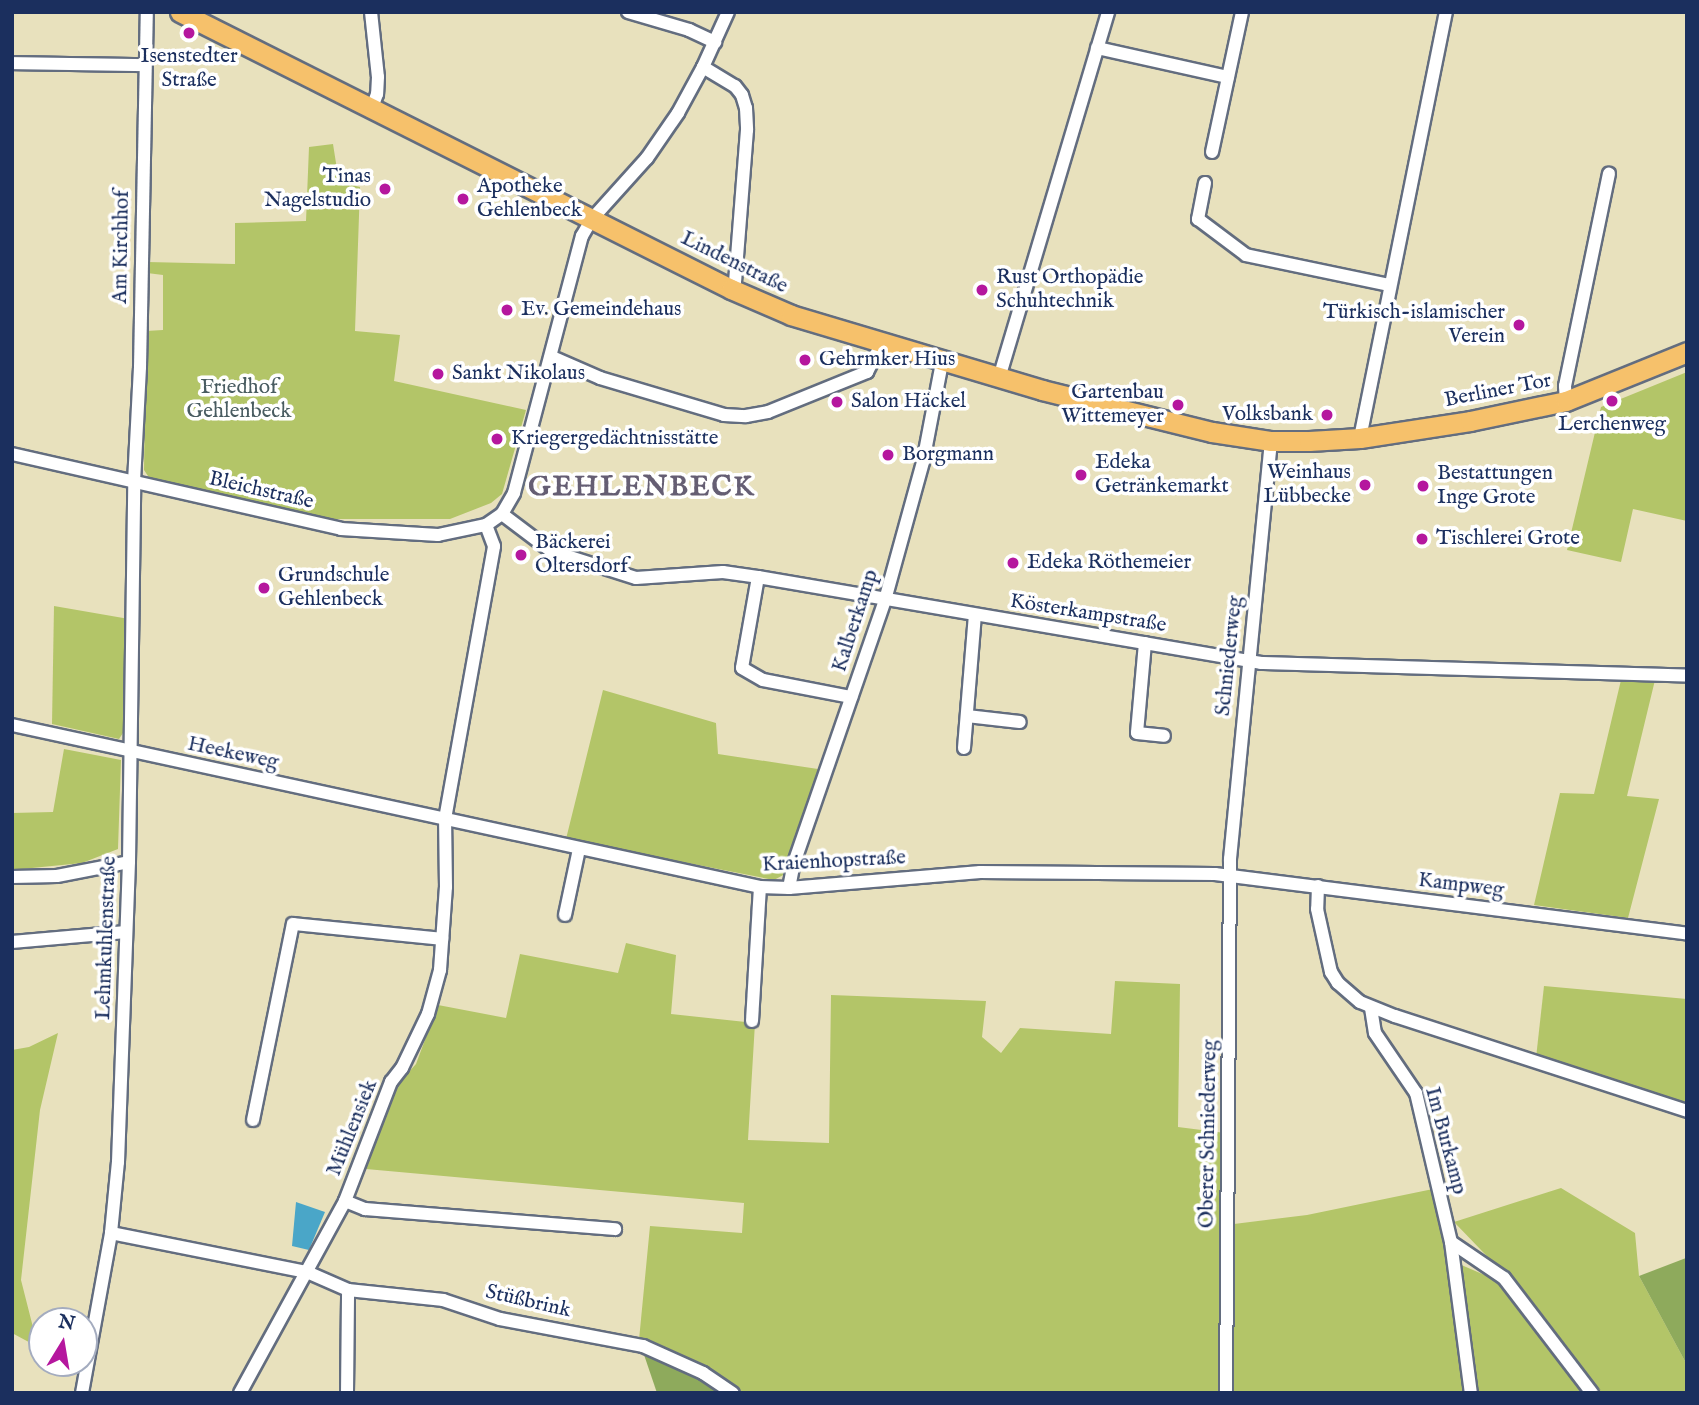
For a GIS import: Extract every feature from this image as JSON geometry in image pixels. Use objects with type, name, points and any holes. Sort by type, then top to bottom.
[{"type":"main road","name":"Lindenstraße","points":[[180,12],[731,289],[791,315],[942,362],[1164,422],[1271,441],[1309,441]]},
{"type":"main road","name":"Berliner Tor","points":[[1309,441],[1360,438],[1470,421],[1566,401],[1687,352]]},
{"type":"street","name":"Am Kirchhof","points":[[134,482],[140,367],[147,12]]},
{"type":"street","points":[[371,12],[378,77],[377,94],[372,108]]},
{"type":"street","points":[[628,12],[689,30],[715,42]]},
{"type":"street","points":[[502,514],[513,493],[552,357],[582,236],[592,219],[648,159],[678,113],[704,67],[728,12]]},
{"type":"street","points":[[999,378],[1108,12]]},
{"type":"street","points":[[1212,152],[1242,12]]},
{"type":"street","points":[[1360,438],[1446,12]]},
{"type":"street","points":[[1097,48],[1228,77]]},
{"type":"street","points":[[12,63],[144,65]]},
{"type":"street","points":[[704,67],[734,86],[742,94],[746,108],[747,130],[736,268],[731,289]]},
{"type":"street","points":[[1566,401],[1565,386],[1609,174]]},
{"type":"street","points":[[1205,183],[1198,219],[1246,255],[1391,285]]},
{"type":"street","points":[[552,357],[600,378],[724,415],[746,416],[768,412],[867,372],[881,344]]},
{"type":"street","name":"Kalberkamp","points":[[789,888],[794,863],[885,600],[923,462],[942,362]]},
{"type":"street","name":"Schniederweg","points":[[1231,875],[1248,661],[1271,441]]},
{"type":"street","name":"Bleichstraße","points":[[12,454],[341,529],[438,535],[486,525],[502,514]]},
{"type":"street","name":"Lehmkuhlenstraße","points":[[82,1393],[111,1233],[119,1148],[130,862],[134,482]]},
{"type":"street","name":"Kösterkampstraße","points":[[502,514],[551,551],[636,578],[723,572],[1248,661],[1687,676]]},
{"type":"street","name":"Mühlensiek","points":[[240,1393],[345,1200],[391,1082],[402,1068],[428,1014],[440,970],[446,887],[445,819],[494,546],[486,525]]},
{"type":"street","points":[[758,577],[742,668],[762,680],[851,697]]},
{"type":"street","points":[[964,748],[975,615]]},
{"type":"street","points":[[1145,643],[1137,733],[1164,736]]},
{"type":"street","points":[[967,716],[1020,722]]},
{"type":"street","name":"Heekeweg","points":[[12,725],[445,819]]},
{"type":"street","name":"Kraienhopstraße","points":[[445,819],[760,887],[789,888],[980,872],[1231,875]]},
{"type":"street","points":[[565,915],[579,849]]},
{"type":"street","points":[[12,877],[57,876],[130,862]]},
{"type":"street","name":"Kampweg","points":[[1231,875],[1687,934]]},
{"type":"street","name":"Oberer Schniederweg","points":[[1226,1393],[1231,875]]},
{"type":"street","points":[[1318,886],[1317,909],[1331,972],[1349,994],[1371,1009],[1687,1111]]},
{"type":"street","points":[[752,1021],[760,887]]},
{"type":"street","points":[[253,1120],[293,924],[442,939]]},
{"type":"street","points":[[12,942],[126,932]]},
{"type":"street","name":"Im Burkamp","points":[[1371,1009],[1375,1033],[1416,1093],[1451,1242],[1471,1393]]},
{"type":"street","points":[[345,1200],[365,1209],[615,1229]]},
{"type":"street","name":"Stüßbrink","points":[[111,1233],[307,1272],[348,1290],[443,1300],[500,1319],[643,1346],[703,1373],[733,1393]]},
{"type":"street","points":[[1451,1242],[1504,1279],[1592,1393]]},
{"type":"street","points":[[347,1393],[348,1290]]},
{"type":"green space","name":"Friedhof Gehlenbeck","points":[[333,144],[339,182],[360,187],[355,331],[400,335],[394,381],[526,410],[502,494],[491,503],[450,519],[332,519],[150,479],[144,470],[146,331],[163,330],[163,275],[147,273],[147,262],[235,264],[235,223],[306,221],[309,147]]},
{"type":"green space","points":[[1687,372],[1687,521],[1633,509],[1621,562],[1567,550],[1601,407]]},
{"type":"green space","points":[[54,606],[129,619],[125,730],[119,739],[52,724]]},
{"type":"green space","points":[[1621,680],[1655,680],[1627,796],[1659,799],[1628,918],[1534,905],[1560,793],[1594,794]]},
{"type":"green space","points":[[603,690],[716,723],[718,754],[818,769],[787,873],[774,880],[566,839]]},
{"type":"green space","points":[[64,749],[121,760],[118,849],[82,863],[12,870],[12,813],[53,812]]},
{"type":"green space","points":[[626,943],[676,955],[671,1014],[755,1023],[748,1140],[829,1143],[831,995],[986,1001],[982,1037],[1001,1053],[1020,1028],[1111,1034],[1115,981],[1180,984],[1178,1127],[1225,1133],[1221,1393],[743,1393],[639,1340],[650,1226],[742,1233],[744,1203],[366,1169],[397,1085],[416,1064],[438,1005],[506,1018],[520,954],[618,973]]},
{"type":"green space","points":[[1544,986],[1687,999],[1687,1106],[1536,1058]]},
{"type":"green space","points":[[58,1033],[40,1110],[21,1280],[28,1308],[28,1342],[12,1333],[12,1050],[29,1047]]},
{"type":"green space","points":[[1561,1188],[1635,1233],[1639,1276],[1687,1365],[1687,1393],[1601,1393],[1508,1278],[1454,1222]]},
{"type":"green space","points":[[1433,1189],[1451,1270],[1466,1393],[1231,1393],[1234,1224],[1307,1215]]},
{"type":"green space","points":[[1687,1259],[1687,1365],[1639,1276]]},
{"type":"green space","points":[[1459,1264],[1501,1282],[1587,1393],[1476,1393]]},
{"type":"green space","points":[[639,1340],[743,1393],[657,1393]]},
{"type":"water","points":[[296,1202],[325,1212],[309,1250],[292,1246]]},
{"type":"place","name":"Isenstedter Straße","points":[[189,33]]},
{"type":"place","name":"Tinas Nagelstudio","points":[[385,189]]},
{"type":"place","name":"Apotheke Gehlenbeck","points":[[463,199]]},
{"type":"place","name":"Rust Orthopädie Schuhtechnik","points":[[982,290]]},
{"type":"place","name":"Ev. Gemeindehaus","points":[[507,310]]},
{"type":"place","name":"Türkisch-islamischer Verein","points":[[1519,325]]},
{"type":"place","name":"Gehrmker Hius","points":[[805,360]]},
{"type":"place","name":"Sankt Nikolaus","points":[[438,374]]},
{"type":"place","name":"Lerchenweg","points":[[1612,401]]},
{"type":"place","name":"Salon Häckel","points":[[837,402]]},
{"type":"place","name":"Gartenbau Wittemeyer","points":[[1178,405]]},
{"type":"place","name":"Volksbank","points":[[1327,415]]},
{"type":"place","name":"Kriegergedächtnisstätte","points":[[497,439]]},
{"type":"place","name":"Borgmann","points":[[888,455]]},
{"type":"place","name":"Edeka Getränkemarkt","points":[[1081,475]]},
{"type":"place","name":"Weinhaus Lübbecke","points":[[1365,485]]},
{"type":"place","name":"Bestattungen Inge Grote","points":[[1423,486]]},
{"type":"place","name":"Tischlerei Grote","points":[[1422,539]]},
{"type":"place","name":"Bäckerei Oltersdorf","points":[[521,555]]},
{"type":"place","name":"Edeka Röthemeier","points":[[1013,563]]},
{"type":"place","name":"Grundschule Gehlenbeck","points":[[264,588]]},
{"type":"district","name":"GEHLENBECK","points":[[642,488]]}]
